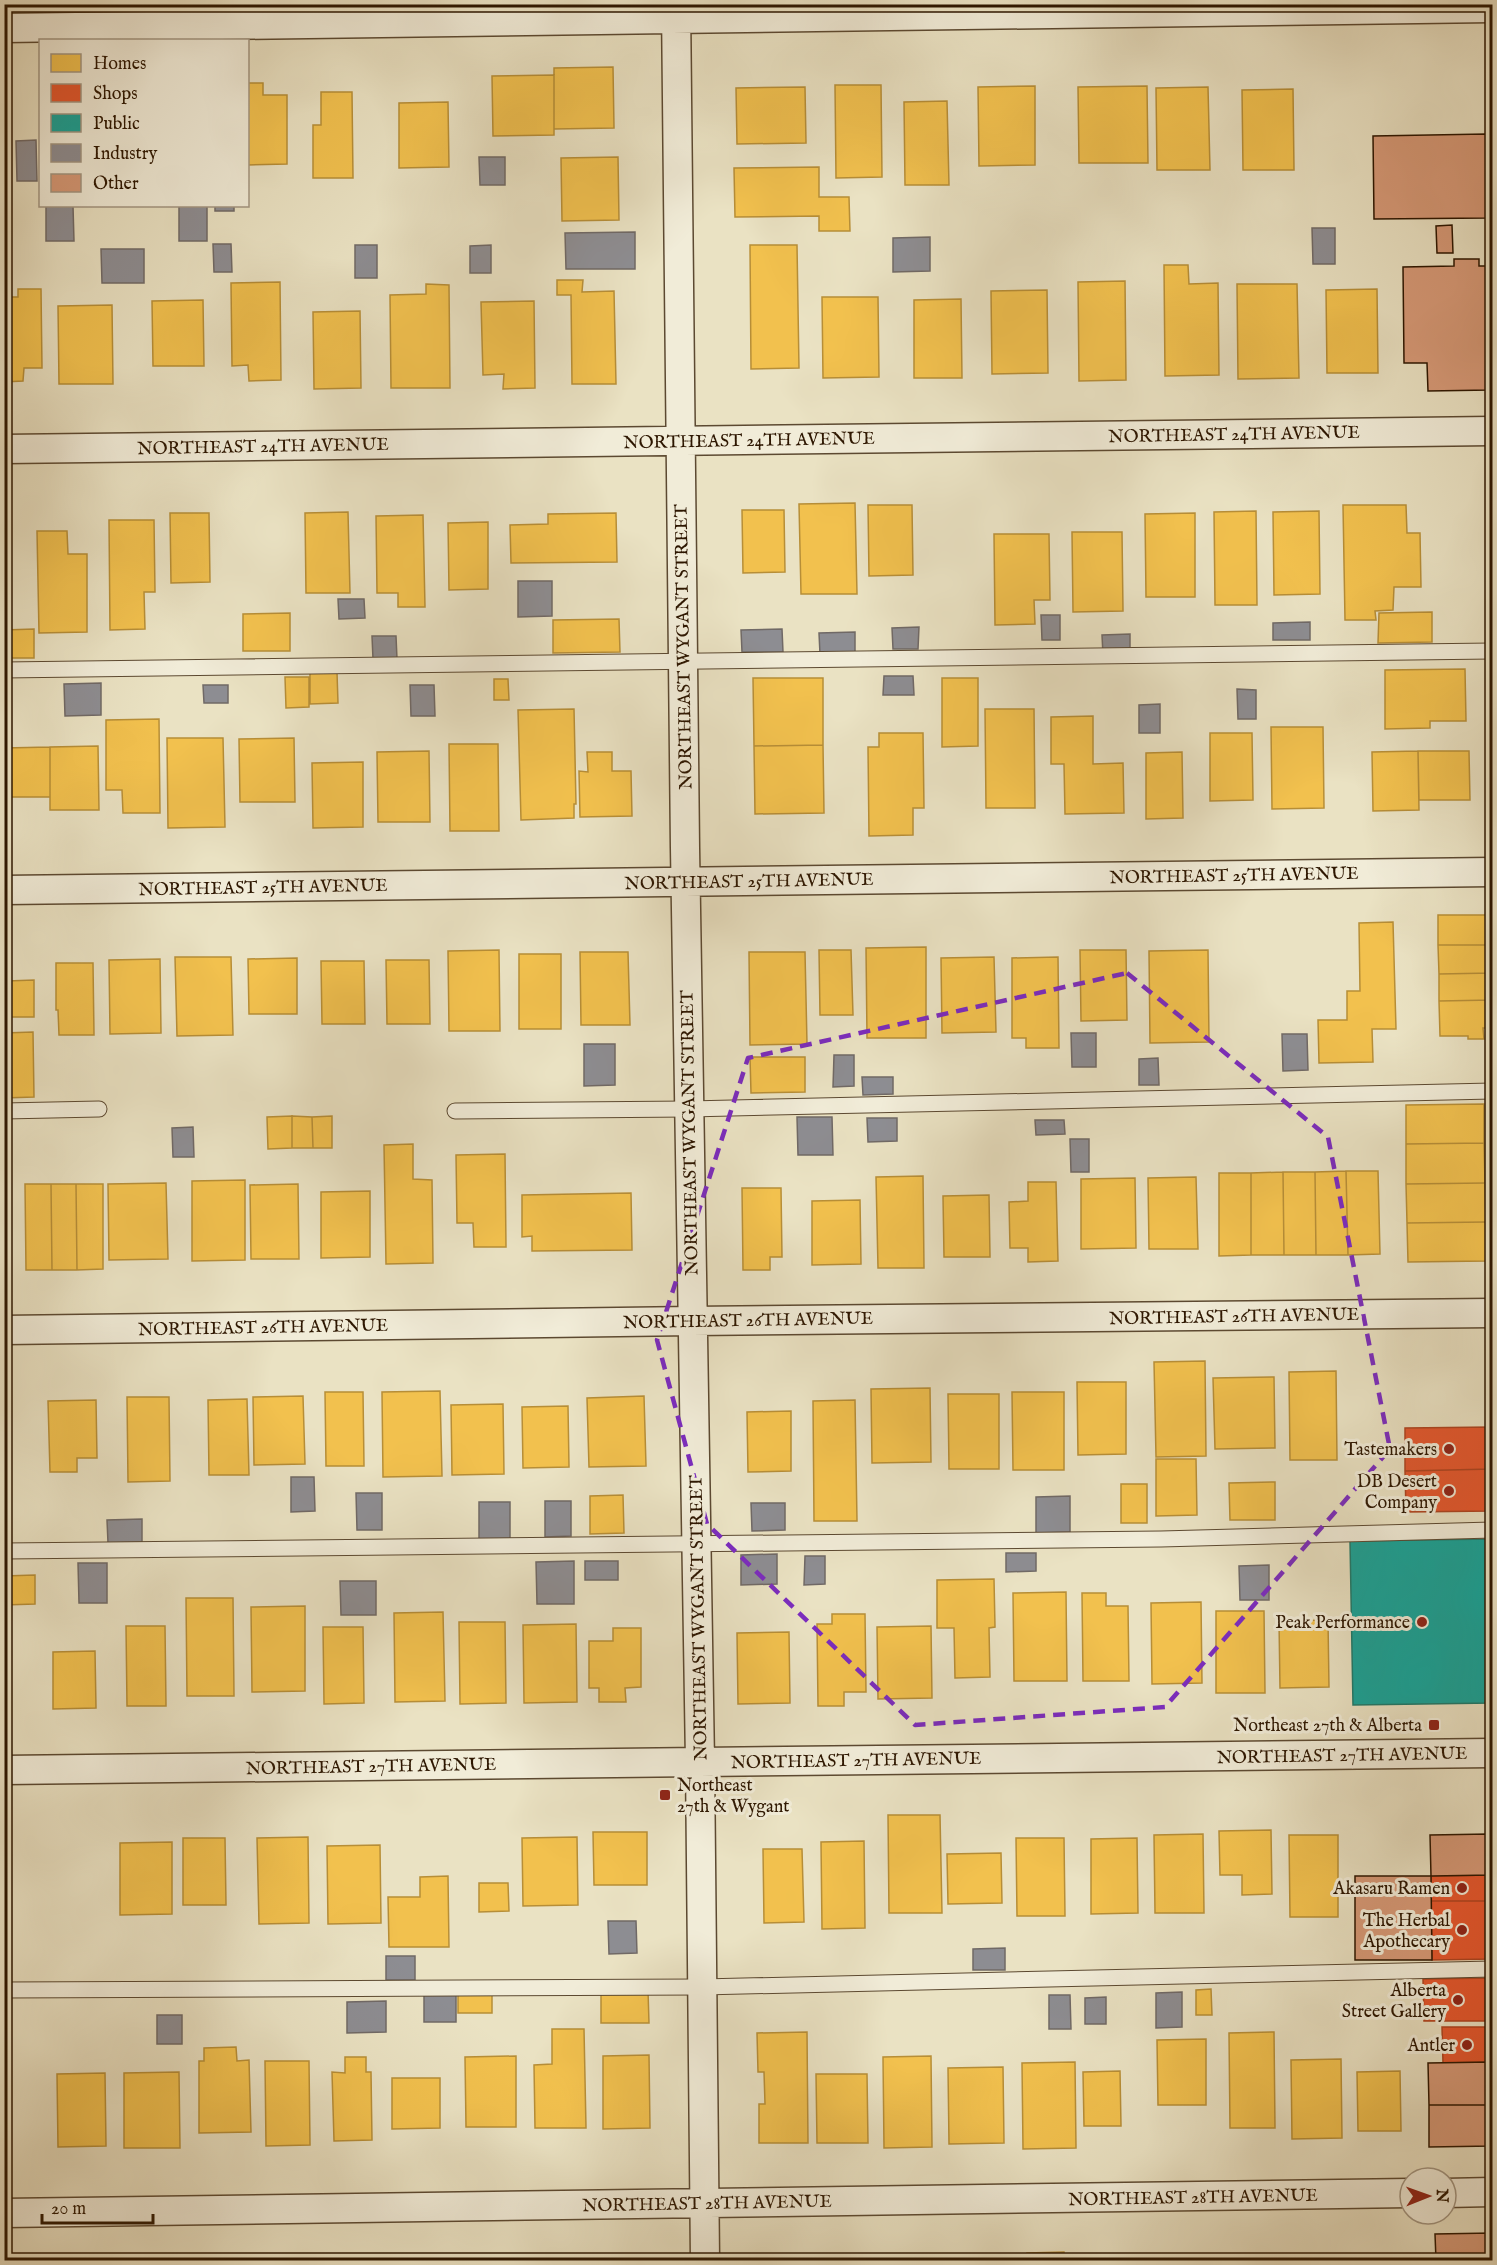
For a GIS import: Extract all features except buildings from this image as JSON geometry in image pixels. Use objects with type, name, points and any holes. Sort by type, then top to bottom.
[{"type":"street","points":[[4,28],[676,12],[1492,8]]},
{"type":"street","name":"NORTHEAST WYGANT STREET","points":[[676,12],[685,882],[700,1762],[705,2260]]},
{"type":"street","name":"NORTHEAST 24TH AVENUE","points":[[4,449],[1492,431]]},
{"type":"street","name":"NORTHEAST 25TH AVENUE","points":[[4,890],[1492,872]]},
{"type":"street","name":"NORTHEAST 26TH AVENUE","points":[[4,1330],[1492,1313]]},
{"type":"street","name":"NORTHEAST 27TH AVENUE","points":[[4,1770],[1492,1753]]},
{"type":"street","points":[[1458,2193],[1492,2192]]},
{"type":"street","name":"NORTHEAST 28TH AVENUE","points":[[4,2213],[1398,2193]]},
{"type":"lane","points":[[4,670],[1492,651]]},
{"type":"lane","points":[[455,1111],[689,1109],[1492,1091]]},
{"type":"lane","points":[[4,1111],[99,1108]]},
{"type":"lane","points":[[4,1551],[696,1542],[1161,1539],[1492,1530]]},
{"type":"lane","points":[[4,1990],[702,1988],[1492,1969]]},
{"type":"highlighted area","points":[[1127,973],[1328,1137],[1390,1449],[1165,1707],[915,1725],[707,1524],[657,1340],[748,1058]]},
{"type":"place","name":"Tastemakers","points":[[1449,1449]]},
{"type":"place","name":"DB Desert Company","points":[[1449,1491]]},
{"type":"place","name":"Peak Performance","points":[[1422,1622]]},
{"type":"place","name":"Northeast 27th & Alberta","points":[[1434,1725]]},
{"type":"place","name":"Northeast 27th & Wygant","points":[[665,1795]]},
{"type":"place","name":"Akasaru Ramen","points":[[1462,1888]]},
{"type":"place","name":"The Herbal Apothecary","points":[[1462,1930]]},
{"type":"place","name":"Alberta Street Gallery","points":[[1458,2000]]},
{"type":"place","name":"Antler","points":[[1467,2045]]}]
